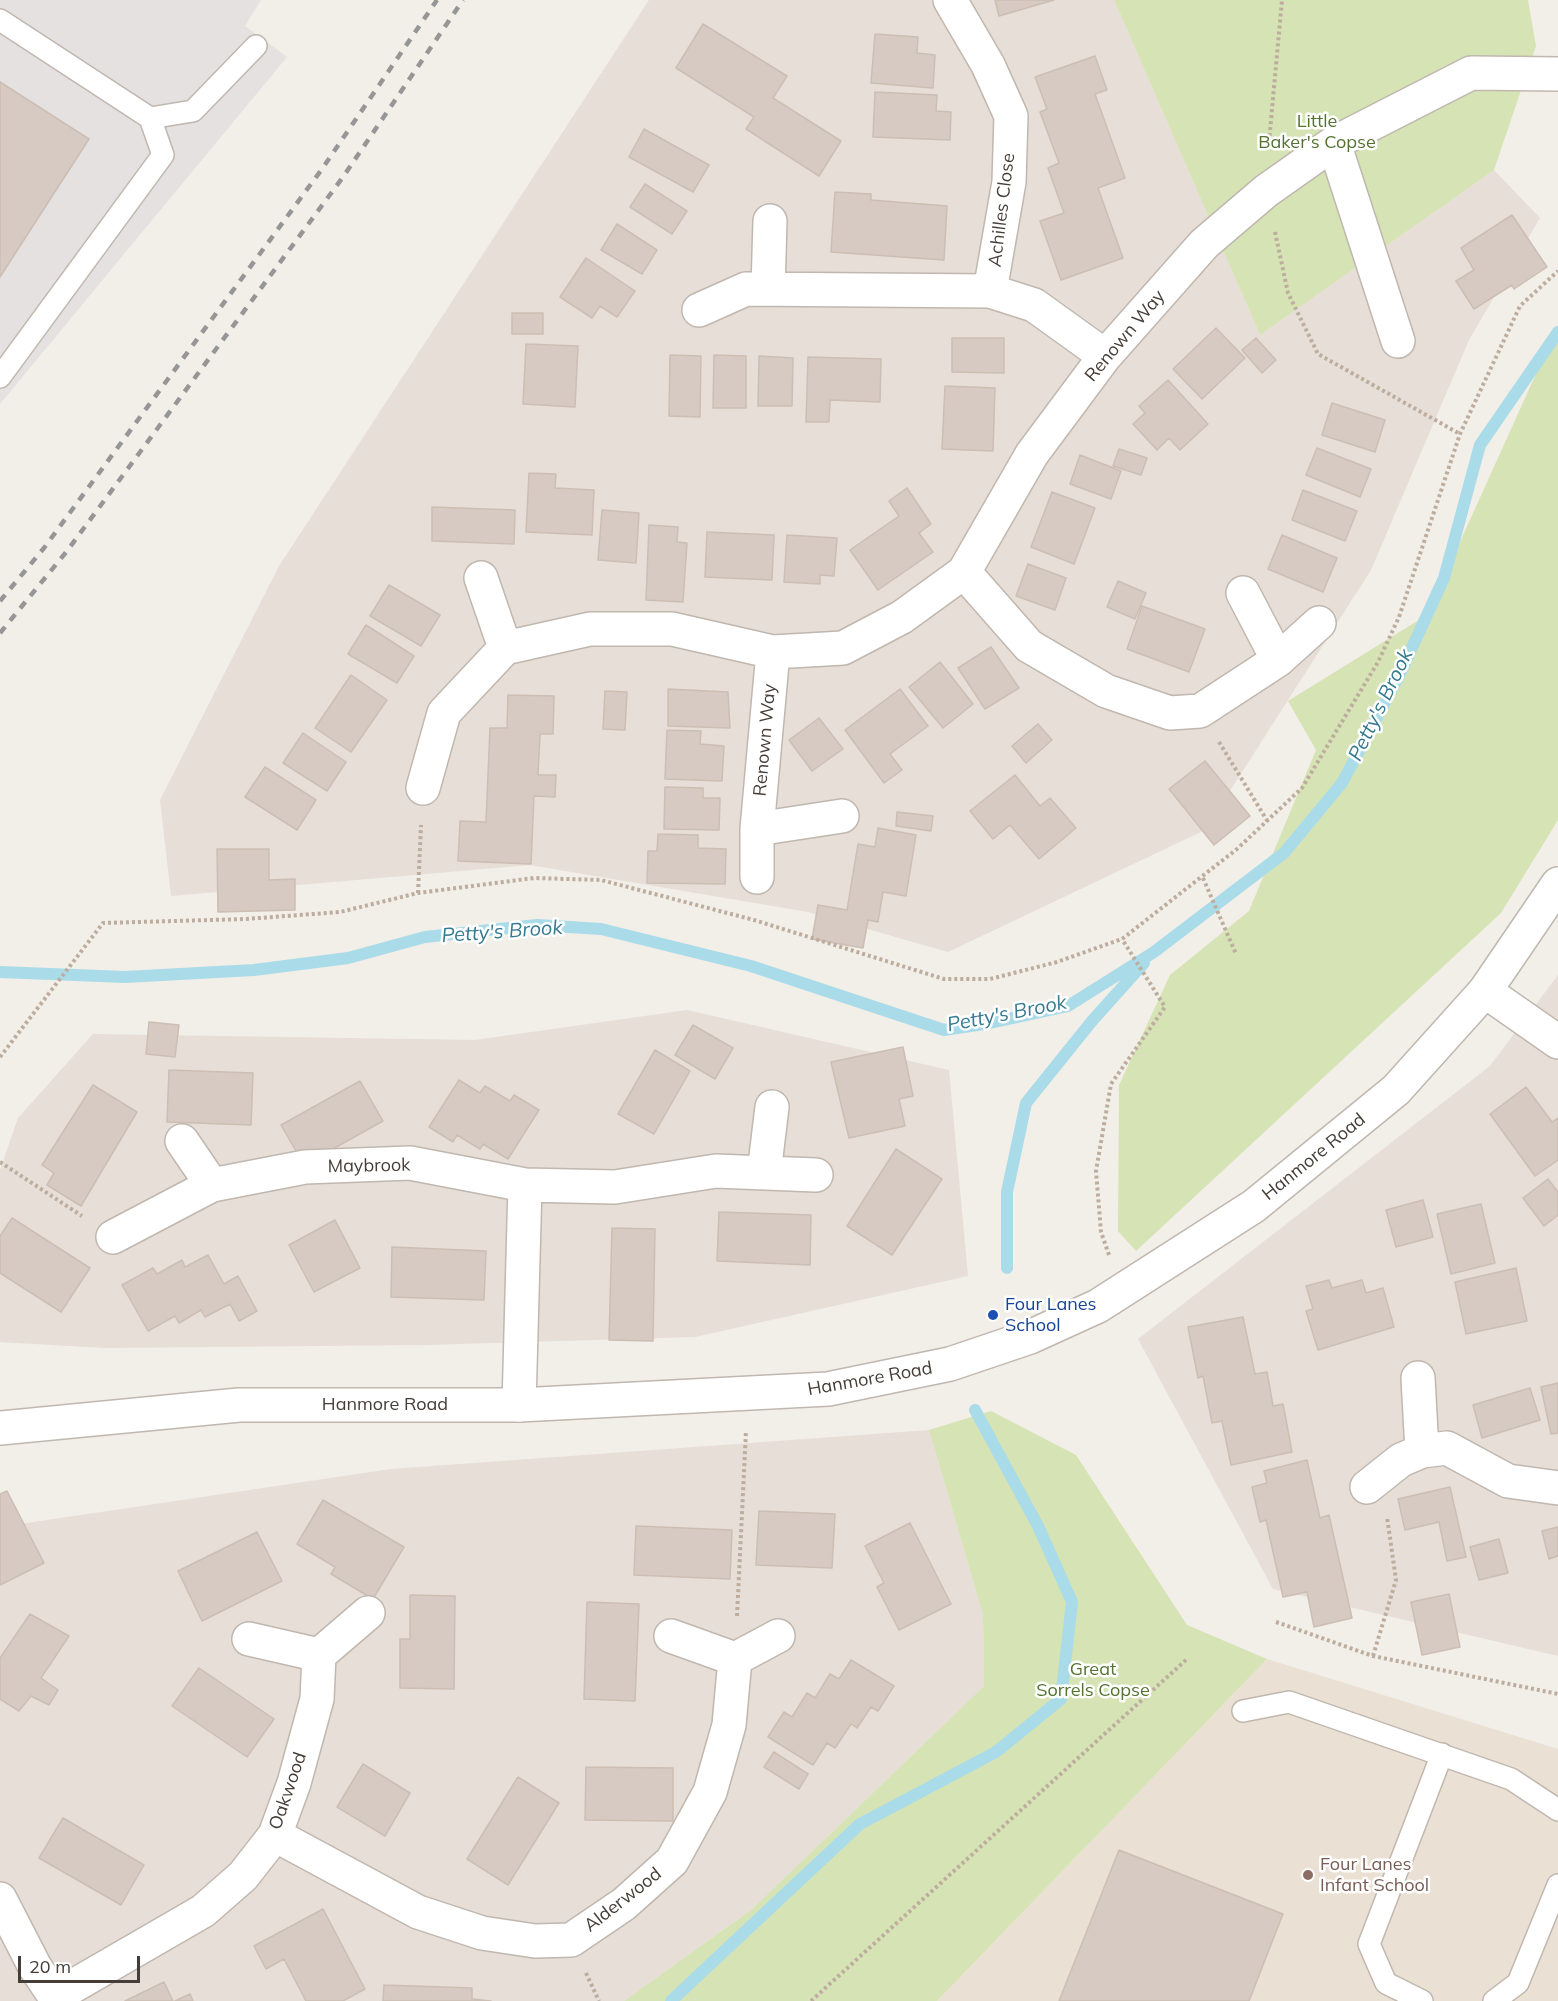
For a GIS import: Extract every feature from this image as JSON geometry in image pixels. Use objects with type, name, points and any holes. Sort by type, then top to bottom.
[{"type":"street","name":"Achilles Close","points":[[950,0],[988,65],[1011,116],[1010,182],[990,291]]},
{"type":"street","name":"Renown Way","points":[[505,648],[590,629],[672,629],[773,652],[843,648],[902,617],[963,572],[1032,454],[1105,356],[1204,243],[1266,191],[1334,143],[1472,73],[1558,74]]},
{"type":"street","points":[[1334,143],[1398,341]]},
{"type":"street","points":[[768,289],[770,221]]},
{"type":"street","name":"Achilles Close","points":[[699,310],[746,289],[990,291],[1034,305],[1105,356]]},
{"type":"street","points":[[963,572],[1029,646],[1106,691],[1170,713],[1200,711],[1278,660],[1319,623]]},
{"type":"street","points":[[423,788],[444,714],[505,648],[481,578]]},
{"type":"street","points":[[1243,593],[1278,660]]},
{"type":"street","name":"Renown Way","points":[[757,877],[757,829],[773,652]]},
{"type":"street","points":[[757,829],[842,816]]},
{"type":"street","name":"Hanmore Road","points":[[0,1428],[239,1405],[519,1405],[747,1395],[828,1389],[950,1364],[1030,1337],[1098,1306],[1254,1206],[1396,1090],[1485,991],[1558,884]]},
{"type":"street","points":[[1485,991],[1558,1042]]},
{"type":"street","points":[[764,1173],[772,1107]]},
{"type":"street","points":[[182,1141],[212,1185]]},
{"type":"street","name":"Maybrook","points":[[113,1237],[212,1185],[305,1167],[410,1163],[525,1185],[615,1187],[716,1171],[816,1175]]},
{"type":"street","points":[[519,1405],[525,1185]]},
{"type":"street","points":[[1418,1378],[1422,1451]]},
{"type":"street","points":[[1373,1482],[1401,1461],[1422,1451],[1448,1448],[1508,1481],[1558,1488]]},
{"type":"street","points":[[249,1639],[319,1656],[368,1613]]},
{"type":"street","points":[[670,1636],[735,1659],[778,1636]]},
{"type":"street","name":"Oakwood","points":[[57,1998],[203,1911],[243,1876],[275,1835],[294,1783],[317,1698],[319,1656]]},
{"type":"street","name":"Alderwood","points":[[275,1835],[418,1912],[482,1933],[535,1941],[572,1940],[624,1904],[672,1861],[710,1792],[729,1725],[735,1659]]},
{"type":"street","points":[[0,1899],[35,1967],[57,1998]]},
{"type":"lane","points":[[0,20],[150,118],[164,155],[0,377]]},
{"type":"lane","points":[[150,118],[193,111],[256,46]]},
{"type":"lane","points":[[1243,1711],[1289,1702],[1511,1779],[1558,1810]]},
{"type":"lane","points":[[1422,2001],[1386,1983],[1370,1944],[1442,1754]]},
{"type":"lane","points":[[1494,2001],[1518,1983],[1558,1885]]},
{"type":"path","points":[[1282,0],[1266,191],[1288,293],[1318,354],[1460,434]]},
{"type":"path","points":[[0,1057],[103,923],[246,919],[340,912],[418,893],[534,878],[601,880],[754,920],[944,979],[990,979],[1057,962],[1122,939],[1174,897],[1203,878],[1268,822],[1302,788],[1378,662],[1402,607],[1460,434],[1520,306],[1558,271]]},
{"type":"path","points":[[1200,711],[1268,822]]},
{"type":"path","points":[[418,893],[423,788]]},
{"type":"path","points":[[1203,878],[1236,954]]},
{"type":"path","points":[[1110,1260],[1101,1232],[1096,1171],[1111,1084],[1165,1007],[1122,939]]},
{"type":"path","points":[[0,1162],[113,1237]]},
{"type":"path","points":[[735,1659],[747,1395]]},
{"type":"path","points":[[1373,1482],[1392,1537],[1396,1580],[1373,1656]]},
{"type":"path","points":[[1276,1622],[1373,1656],[1558,1694]]},
{"type":"path","points":[[811,2001],[1187,1659]]},
{"type":"shaded area","points":[[0,0],[261,0],[245,26],[287,57],[0,404],[0,277],[89,139],[0,82]]},
{"type":"shaded area","points":[[649,0],[1114,0],[1260,335],[1494,170],[1540,218],[1469,340],[1371,570],[1205,830],[948,952],[808,912],[530,865],[171,896],[160,800],[279,566]]},
{"type":"shaded area","points":[[1558,975],[1558,1656],[1273,1589],[1138,1339],[1490,1066]]},
{"type":"shaded area","points":[[687,1010],[949,1070],[968,1276],[695,1337],[425,1345],[104,1348],[0,1342],[0,1170],[18,1118],[93,1034],[475,1040]]},
{"type":"shaded area","points":[[929,1430],[983,1615],[984,1686],[751,1910],[624,2001],[0,2001],[0,1527],[391,1469]]},
{"type":"shaded area","name":"Four Lanes Infant School","points":[[1267,1659],[1558,1749],[1558,2001],[937,2001]]},
{"type":"green space","name":"Little Baker's Copse","points":[[1114,0],[1528,0],[1536,46],[1494,170],[1260,335]]},
{"type":"green space","points":[[1558,325],[1558,820],[1501,913],[1136,1251],[1118,1231],[1119,1085],[1170,975],[1249,911],[1316,750],[1288,701],[1427,615]]},
{"type":"green space","name":"Great Sorrels Copse","points":[[991,1411],[1076,1455],[1187,1625],[1267,1659],[937,2001],[624,2001],[751,1910],[984,1686],[983,1615],[929,1430]]},
{"type":"building","points":[[995,0],[1054,0],[999,16]]},
{"type":"building","points":[[703,24],[787,76],[773,98],[841,141],[819,176],[746,129],[754,117],[676,68]]},
{"type":"building","points":[[875,34],[918,37],[917,53],[935,55],[933,88],[871,83]]},
{"type":"building","points":[[1095,56],[1107,90],[1095,94],[1125,178],[1098,188],[1123,258],[1061,280],[1040,221],[1064,213],[1048,168],[1059,163],[1040,112],[1047,109],[1035,77]]},
{"type":"building","points":[[0,82],[89,139],[0,277]]},
{"type":"building","points":[[875,92],[937,95],[936,111],[951,112],[950,140],[873,137]]},
{"type":"building","points":[[644,129],[709,165],[693,192],[629,157]]},
{"type":"building","points":[[645,184],[687,211],[672,234],[630,207]]},
{"type":"building","points":[[835,192],[871,194],[871,200],[947,206],[944,260],[831,252]]},
{"type":"building","points":[[1512,215],[1547,267],[1514,289],[1512,285],[1474,309],[1456,281],[1474,270],[1461,248]]},
{"type":"building","points":[[617,224],[657,250],[642,274],[601,250]]},
{"type":"building","points":[[586,258],[635,291],[617,317],[600,306],[592,318],[560,297]]},
{"type":"building","points":[[512,313],[543,313],[543,334],[512,334]]},
{"type":"building","points":[[1216,328],[1245,358],[1202,399],[1173,369]]},
{"type":"building","points":[[952,338],[1004,338],[1004,373],[952,372]]},
{"type":"building","points":[[1256,338],[1276,360],[1262,373],[1242,350]]},
{"type":"building","points":[[526,344],[578,346],[575,407],[523,404]]},
{"type":"building","points":[[670,355],[701,356],[700,417],[669,416]]},
{"type":"building","points":[[714,355],[746,356],[746,408],[713,408]]},
{"type":"building","points":[[759,356],[793,358],[792,406],[758,406]]},
{"type":"building","points":[[808,357],[881,359],[880,402],[830,400],[829,422],[806,422]]},
{"type":"building","points":[[1168,380],[1208,424],[1180,450],[1169,438],[1157,450],[1133,424],[1145,413],[1139,406]]},
{"type":"building","points":[[945,386],[995,388],[993,451],[942,449]]},
{"type":"building","points":[[1332,403],[1385,420],[1375,452],[1322,435]]},
{"type":"building","points":[[1317,448],[1371,469],[1360,497],[1306,475]]},
{"type":"building","points":[[1119,449],[1147,458],[1141,475],[1113,466]]},
{"type":"building","points":[[1080,455],[1121,471],[1111,499],[1070,484]]},
{"type":"building","points":[[529,473],[556,474],[555,488],[594,490],[592,535],[526,532]]},
{"type":"building","points":[[907,488],[931,524],[919,533],[933,552],[878,590],[850,550],[899,516],[889,501]]},
{"type":"building","points":[[1303,490],[1357,511],[1345,541],[1292,520]]},
{"type":"building","points":[[1052,492],[1095,508],[1074,564],[1031,547]]},
{"type":"building","points":[[432,507],[515,510],[514,544],[432,541]]},
{"type":"building","points":[[602,510],[639,513],[636,563],[598,560]]},
{"type":"building","points":[[649,525],[678,527],[677,542],[687,543],[683,602],[646,600]]},
{"type":"building","points":[[707,532],[774,535],[772,580],[705,577]]},
{"type":"building","points":[[787,535],[837,538],[834,576],[820,575],[820,584],[784,582]]},
{"type":"building","points":[[1282,535],[1337,558],[1323,592],[1268,569]]},
{"type":"building","points":[[1028,564],[1066,578],[1055,610],[1016,596]]},
{"type":"building","points":[[1118,581],[1146,593],[1135,619],[1107,607]]},
{"type":"building","points":[[389,585],[440,615],[421,646],[370,616]]},
{"type":"building","points":[[1142,606],[1205,629],[1189,672],[1127,649]]},
{"type":"building","points":[[366,625],[414,656],[397,683],[348,654]]},
{"type":"building","points":[[991,647],[1019,688],[985,709],[958,668]]},
{"type":"building","points":[[940,662],[973,704],[943,728],[909,687]]},
{"type":"building","points":[[351,675],[387,700],[351,752],[315,728]]},
{"type":"building","points":[[668,689],[728,692],[730,728],[668,726]]},
{"type":"building","points":[[900,689],[928,726],[890,754],[902,770],[884,783],[845,730]]},
{"type":"building","points":[[605,691],[627,692],[625,730],[603,729]]},
{"type":"building","points":[[508,695],[554,696],[553,734],[540,734],[538,775],[556,775],[555,797],[534,796],[531,864],[458,861],[460,821],[486,822],[490,728],[507,728]]},
{"type":"building","points":[[819,718],[843,749],[812,771],[789,740]]},
{"type":"building","points":[[1038,724],[1052,740],[1026,763],[1012,746]]},
{"type":"building","points":[[667,730],[701,731],[700,744],[724,746],[722,781],[665,779]]},
{"type":"building","points":[[303,733],[346,762],[327,791],[283,763]]},
{"type":"building","points":[[1205,761],[1250,816],[1214,845],[1169,789]]},
{"type":"building","points":[[265,767],[316,800],[297,830],[245,797]]},
{"type":"building","points":[[1015,775],[1040,806],[1050,798],[1076,828],[1039,859],[1010,825],[993,839],[970,811]]},
{"type":"building","points":[[665,787],[703,788],[703,798],[720,798],[719,830],[664,829]]},
{"type":"building","points":[[897,812],[933,816],[931,831],[896,826]]},
{"type":"building","points":[[878,828],[916,835],[906,896],[883,892],[878,922],[868,920],[863,948],[812,939],[818,905],[847,910],[858,844],[875,847]]},
{"type":"building","points":[[658,834],[698,835],[698,848],[726,849],[725,884],[647,883],[648,851],[657,851]]},
{"type":"building","points":[[217,849],[269,849],[269,880],[295,879],[295,910],[218,912]]},
{"type":"building","points":[[149,1022],[179,1025],[175,1057],[146,1054]]},
{"type":"building","points":[[693,1025],[733,1048],[715,1079],[675,1055]]},
{"type":"building","points":[[903,1047],[913,1096],[899,1099],[905,1126],[849,1138],[831,1062]]},
{"type":"building","points":[[655,1050],[690,1071],[654,1134],[618,1114]]},
{"type":"building","points":[[169,1070],[253,1073],[251,1125],[167,1122]]},
{"type":"building","points":[[459,1080],[480,1093],[485,1086],[510,1101],[514,1095],[539,1110],[508,1159],[483,1144],[480,1149],[457,1135],[453,1142],[429,1127]]},
{"type":"building","points":[[360,1081],[383,1121],[304,1165],[281,1125]]},
{"type":"building","points":[[93,1085],[137,1112],[81,1206],[47,1185],[54,1173],[42,1165]]},
{"type":"building","points":[[1526,1087],[1552,1122],[1558,1118],[1558,1160],[1535,1176],[1490,1114]]},
{"type":"building","points":[[896,1149],[942,1179],[892,1255],[847,1226]]},
{"type":"building","points":[[1548,1179],[1558,1192],[1558,1215],[1544,1226],[1523,1198]]},
{"type":"building","points":[[1423,1200],[1433,1237],[1396,1247],[1386,1210]]},
{"type":"building","points":[[1481,1204],[1495,1263],[1451,1274],[1437,1214]]},
{"type":"building","points":[[719,1212],[811,1215],[810,1265],[717,1261]]},
{"type":"building","points":[[12,1218],[90,1268],[61,1312],[0,1273],[0,1236]]},
{"type":"building","points":[[335,1220],[360,1268],[314,1292],[289,1245]]},
{"type":"building","points":[[612,1228],[655,1229],[653,1341],[609,1340]]},
{"type":"building","points":[[392,1247],[486,1251],[484,1300],[391,1297]]},
{"type":"building","points":[[208,1255],[224,1284],[238,1276],[257,1311],[239,1321],[230,1304],[205,1317],[201,1310],[179,1323],[175,1316],[148,1331],[122,1285],[153,1268],[157,1274],[182,1260],[185,1267]]},
{"type":"building","points":[[1516,1268],[1527,1321],[1466,1334],[1455,1282]]},
{"type":"building","points":[[1329,1280],[1332,1288],[1362,1280],[1366,1293],[1383,1288],[1394,1327],[1318,1350],[1306,1311],[1313,1309],[1306,1286]]},
{"type":"building","points":[[1243,1317],[1255,1374],[1267,1372],[1273,1406],[1283,1404],[1292,1452],[1231,1465],[1222,1421],[1212,1423],[1203,1376],[1198,1378],[1188,1327]]},
{"type":"building","points":[[1558,1383],[1558,1433],[1551,1434],[1541,1387]]},
{"type":"building","points":[[1530,1388],[1540,1420],[1482,1438],[1473,1405]]},
{"type":"building","points":[[1307,1460],[1320,1518],[1329,1515],[1352,1618],[1314,1627],[1307,1592],[1283,1597],[1266,1520],[1260,1522],[1252,1487],[1267,1483],[1264,1471]]},
{"type":"building","points":[[1450,1487],[1466,1557],[1447,1561],[1439,1522],[1405,1530],[1398,1499]]},
{"type":"building","points":[[7,1491],[44,1563],[0,1585],[0,1494]]},
{"type":"building","points":[[323,1500],[404,1547],[373,1599],[331,1574],[335,1567],[297,1544]]},
{"type":"building","points":[[759,1511],[835,1514],[832,1568],[756,1565]]},
{"type":"building","points":[[910,1523],[951,1604],[899,1630],[877,1587],[884,1583],[865,1546]]},
{"type":"building","points":[[636,1526],[732,1530],[730,1579],[634,1575]]},
{"type":"building","points":[[1558,1527],[1558,1556],[1549,1559],[1542,1531]]},
{"type":"building","points":[[257,1532],[282,1581],[202,1621],[178,1571]]},
{"type":"building","points":[[1499,1539],[1508,1573],[1479,1580],[1470,1547]]},
{"type":"building","points":[[1449,1594],[1460,1647],[1422,1655],[1411,1602]]},
{"type":"building","points":[[410,1595],[455,1596],[454,1689],[400,1688],[400,1639],[410,1639]]},
{"type":"building","points":[[587,1602],[639,1604],[635,1701],[584,1699]]},
{"type":"building","points":[[30,1614],[69,1636],[41,1678],[58,1690],[49,1705],[31,1696],[19,1711],[0,1699],[0,1658]]},
{"type":"building","points":[[851,1660],[894,1686],[878,1711],[871,1707],[857,1728],[851,1724],[835,1748],[827,1743],[813,1765],[768,1737],[784,1712],[792,1717],[807,1693],[815,1698],[830,1674],[839,1679]]},
{"type":"building","points":[[199,1668],[274,1719],[247,1757],[172,1706]]},
{"type":"building","points":[[774,1752],[808,1774],[799,1789],[764,1767]]},
{"type":"building","points":[[363,1764],[410,1793],[385,1836],[337,1807]]},
{"type":"building","points":[[586,1767],[673,1768],[673,1821],[585,1820]]},
{"type":"building","points":[[518,1777],[559,1803],[508,1885],[467,1859]]},
{"type":"building","points":[[63,1818],[144,1865],[121,1905],[39,1858]]},
{"type":"building","points":[[1119,1850],[1283,1914],[1249,2001],[1059,2001]]},
{"type":"building","points":[[323,1909],[365,1989],[343,2001],[306,2001],[284,1959],[266,1969],[254,1946]]},
{"type":"building","points":[[164,1982],[173,2001],[125,2001]]},
{"type":"building","points":[[384,1985],[472,1988],[472,1999],[491,2001],[383,2001]]},
{"type":"building","points":[[190,1994],[193,2001],[175,2001]]},
{"type":"waterway","name":"Petty's Brook","points":[[0,972],[125,977],[254,970],[348,958],[425,937],[537,925],[601,929],[751,966],[944,1030],[990,1023],[1068,1006],[1154,952],[1284,853],[1342,783],[1399,676],[1444,578],[1480,445],[1558,332]]},
{"type":"waterway","points":[[1007,1268],[1007,1192],[1026,1103],[1092,1021],[1144,963]]},
{"type":"waterway","points":[[671,2001],[860,1824],[996,1752],[1061,1699],[1072,1602],[1038,1526],[975,1410]]},
{"type":"railway","points":[[0,601],[44,548],[322,169],[437,0]]},
{"type":"railway","points":[[0,633],[67,551],[343,177],[463,0]]},
{"type":"place","name":"Four Lanes School","points":[[993,1315]]},
{"type":"place","name":"Four Lanes Infant School","points":[[1308,1875]]}]
